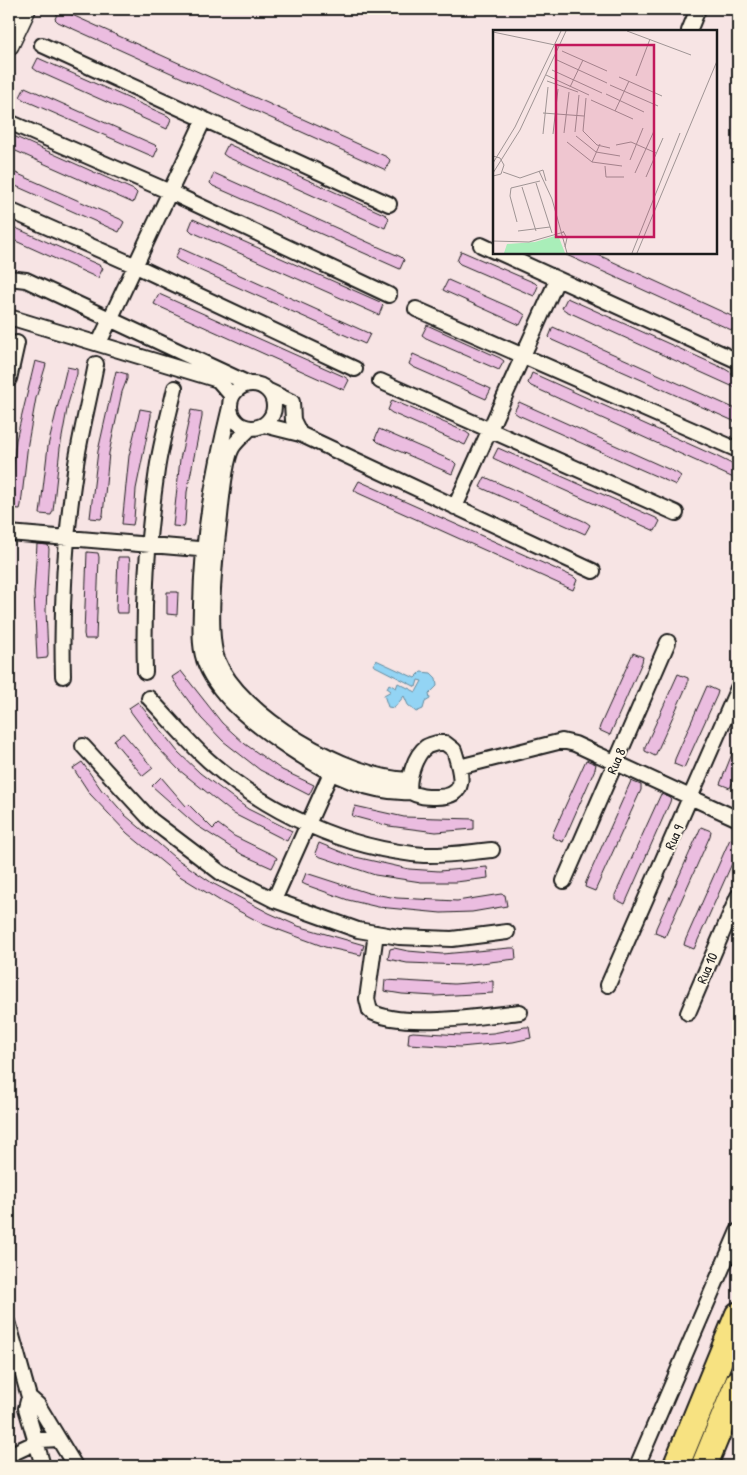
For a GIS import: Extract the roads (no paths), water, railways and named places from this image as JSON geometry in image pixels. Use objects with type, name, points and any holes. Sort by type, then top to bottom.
[{"type":"highway","points":[[676,1466],[738,1316]]},
{"type":"highway","points":[[704,1466],[738,1383]]},
{"type":"street","points":[[689,30],[698,9]]},
{"type":"street","points":[[9,45],[21,10]]},
{"type":"street","points":[[42,45],[389,204]]},
{"type":"street","points":[[99,343],[204,119]]},
{"type":"street","points":[[9,122],[170,192],[389,295]]},
{"type":"street","points":[[9,210],[136,266],[355,370]]},
{"type":"street","points":[[480,245],[493,251]]},
{"type":"street","points":[[502,254],[738,361]]},
{"type":"street","points":[[9,278],[26,280],[249,384],[260,385],[292,402],[293,420],[300,434]]},
{"type":"street","points":[[455,507],[557,280]]},
{"type":"street","points":[[416,308],[738,450]]},
{"type":"street","points":[[9,317],[218,380],[231,402],[236,421],[257,427],[300,434],[593,571]]},
{"type":"street","points":[[9,379],[17,342]]},
{"type":"street","points":[[62,676],[61,613],[67,538],[76,464],[96,364]]},
{"type":"street","points":[[380,382],[490,429],[676,513]]},
{"type":"street","points":[[249,384],[239,388],[231,402],[211,488],[209,550],[200,643],[206,665],[218,684],[253,723],[315,766],[334,767],[349,781],[395,793],[409,786],[421,752],[426,746],[445,744],[454,750],[461,782],[458,791],[450,797],[420,797],[409,786]]},
{"type":"street","points":[[145,672],[144,611],[148,544],[158,468],[175,388]]},
{"type":"street","points":[[209,550],[232,448],[257,427],[270,420],[274,411],[274,400],[269,391]]},
{"type":"street","points":[[9,533],[209,550]]},
{"type":"street","name":"Rua 8","points":[[564,881],[668,642]]},
{"type":"street","name":"Rua 9","points":[[608,986],[738,688]]},
{"type":"street","points":[[149,698],[209,761],[261,800],[308,824],[364,846],[426,855],[492,850]]},
{"type":"street","points":[[459,767],[562,741],[575,744],[738,819]]},
{"type":"street","points":[[83,746],[151,820],[221,872],[274,900],[358,930],[376,933],[452,939],[507,932]]},
{"type":"street","points":[[274,900],[334,767]]},
{"type":"street","name":"Rua 10","points":[[688,1013],[738,896]]},
{"type":"street","points":[[376,933],[367,999],[370,1010],[380,1017],[440,1020],[520,1012]]},
{"type":"street","points":[[637,1466],[738,1231]]},
{"type":"street","points":[[9,1325],[29,1397],[26,1408],[43,1466]]},
{"type":"street","points":[[29,1397],[38,1405],[75,1466]]},
{"type":"street","points":[[9,1455],[47,1438],[58,1439]]},
{"type":"water","points":[[376,660],[415,678],[421,672],[431,673],[436,678],[437,686],[429,694],[430,699],[425,702],[423,709],[416,712],[408,705],[404,696],[394,708],[388,707],[384,695],[391,691],[387,688],[389,684],[396,688],[398,683],[416,692],[422,681],[418,680],[416,687],[373,665]]}]
